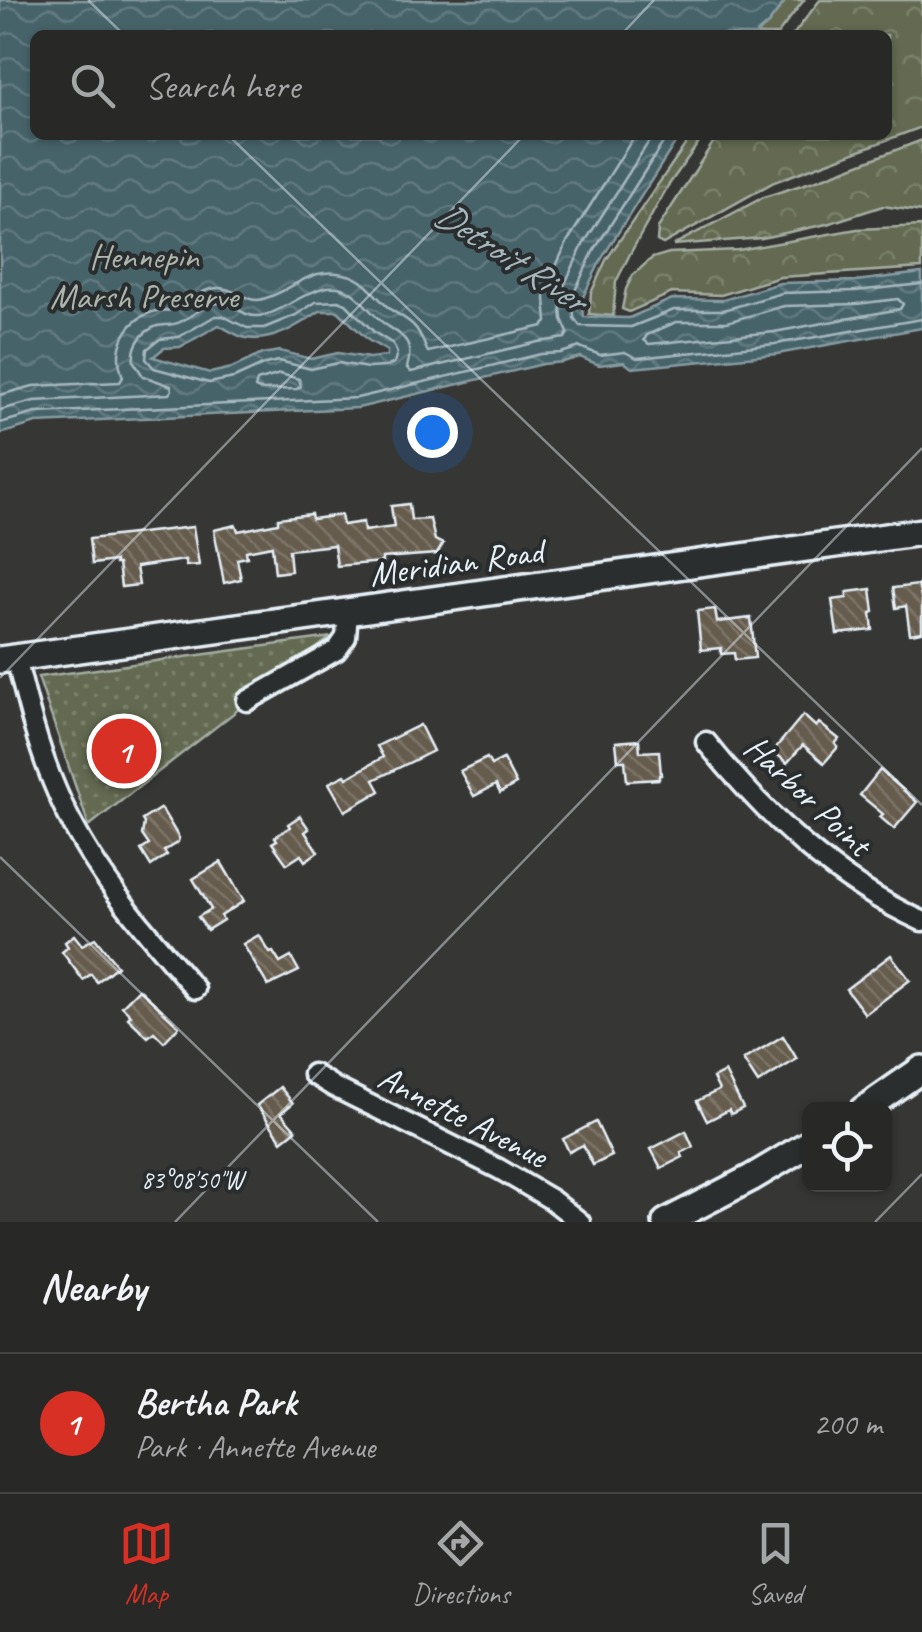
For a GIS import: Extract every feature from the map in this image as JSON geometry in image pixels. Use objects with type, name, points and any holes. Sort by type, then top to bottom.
[{"type":"street","name":"Meridian Road","points":[[8,659],[922,532]]},
{"type":"street","points":[[247,701],[337,650],[346,637],[348,612]]},
{"type":"street","points":[[8,659],[73,826],[123,904],[195,989]]},
{"type":"street","name":"Harbor Point","points":[[706,742],[739,782],[803,844],[857,885],[922,921]]},
{"type":"street","points":[[876,1102],[922,1070]]},
{"type":"street","name":"Annette Avenue","points":[[313,1074],[499,1168],[580,1222]]},
{"type":"street","points":[[666,1222],[802,1148]]},
{"type":"green space","points":[[786,0],[804,0],[781,30],[761,30]]},
{"type":"green space","points":[[820,0],[922,0],[922,127],[892,138],[892,30],[797,30]]},
{"type":"green space","points":[[689,140],[700,140],[668,186],[616,282],[613,316],[589,314],[591,293],[606,260]]},
{"type":"green space","points":[[715,140],[887,140],[774,182],[663,244],[657,241],[658,228]]},
{"type":"green space","points":[[922,140],[922,212],[883,206],[827,224],[762,238],[673,245],[764,197]]},
{"type":"green space","points":[[922,226],[922,268],[780,277],[721,295],[672,293],[629,312],[622,309],[633,275],[652,258],[669,253],[738,250],[857,229]]},
{"type":"green space","points":[[331,637],[89,826],[38,677]]},
{"type":"water","name":"Detroit River","points":[[0,0],[786,0],[761,30],[30,30],[30,140],[677,140],[602,258],[582,299],[584,317],[629,318],[672,299],[723,300],[780,283],[855,281],[922,273],[922,328],[777,354],[632,368],[624,362],[599,365],[580,357],[358,408],[36,423],[0,434]],"holes":[[[320,311],[338,311],[368,340],[387,351],[387,356],[369,358],[338,353],[311,359],[280,351],[210,373],[153,357],[164,348],[180,347],[219,325],[242,337],[262,338],[293,328]]]},
{"type":"building","points":[[409,504],[411,520],[430,519],[435,540],[443,544],[437,554],[337,566],[334,545],[289,550],[291,571],[275,573],[272,546],[246,551],[247,557],[237,559],[241,579],[224,583],[214,530],[236,525],[238,531],[278,523],[278,518],[311,514],[312,519],[341,515],[343,525],[363,522],[364,531],[394,527],[391,506]]},
{"type":"building","points":[[193,527],[199,565],[186,566],[185,560],[136,567],[139,585],[121,587],[115,561],[92,564],[89,539]]},
{"type":"building","points":[[918,585],[922,632],[910,634],[906,606],[896,608],[893,588]]},
{"type":"building","points":[[871,589],[873,630],[837,634],[832,600],[847,598],[847,592]]},
{"type":"building","points":[[715,609],[717,622],[751,618],[755,658],[735,660],[734,653],[721,654],[721,648],[701,650],[697,611]]},
{"type":"building","points":[[803,715],[839,739],[835,744],[838,747],[824,763],[803,745],[787,763],[773,751]]},
{"type":"building","points":[[420,725],[433,751],[374,780],[380,791],[345,811],[329,783],[345,775],[347,778],[383,757],[377,746]]},
{"type":"building","points":[[639,740],[640,752],[659,751],[659,779],[627,781],[625,761],[618,761],[616,742]]},
{"type":"building","points":[[487,758],[491,765],[503,759],[516,784],[500,793],[496,785],[474,796],[460,771]]},
{"type":"building","points":[[880,770],[917,802],[894,829],[860,795]]},
{"type":"building","points":[[161,808],[179,838],[164,851],[167,855],[151,866],[141,850],[149,845],[142,835],[142,820]]},
{"type":"building","points":[[300,816],[318,852],[305,861],[301,855],[287,864],[272,843]]},
{"type":"building","points":[[221,862],[244,901],[207,930],[198,917],[211,909],[193,879]]},
{"type":"building","points":[[74,935],[82,945],[95,938],[117,966],[97,982],[91,974],[83,980],[62,952],[68,947],[65,942]]},
{"type":"building","points":[[259,935],[280,963],[291,957],[299,971],[268,986],[243,944]]},
{"type":"building","points":[[891,955],[910,980],[865,1014],[846,989]]},
{"type":"building","points":[[139,989],[179,1026],[164,1042],[154,1032],[148,1037],[128,1018],[131,1015],[122,1006]]},
{"type":"building","points":[[783,1036],[797,1059],[758,1083],[743,1060]]},
{"type":"building","points":[[725,1072],[743,1108],[707,1121],[697,1101],[719,1090],[713,1078]]},
{"type":"building","points":[[280,1087],[293,1103],[281,1113],[296,1130],[282,1141],[257,1105]]},
{"type":"building","points":[[596,1122],[612,1156],[593,1165],[583,1145],[569,1152],[563,1139]]},
{"type":"building","points":[[686,1131],[693,1147],[661,1168],[651,1149]]},
{"type":"place","name":"Bertha Park","points":[[124,751]]},
{"type":"park label","name":"Hennepin Marsh Preserve","points":[[144,276]]}]
